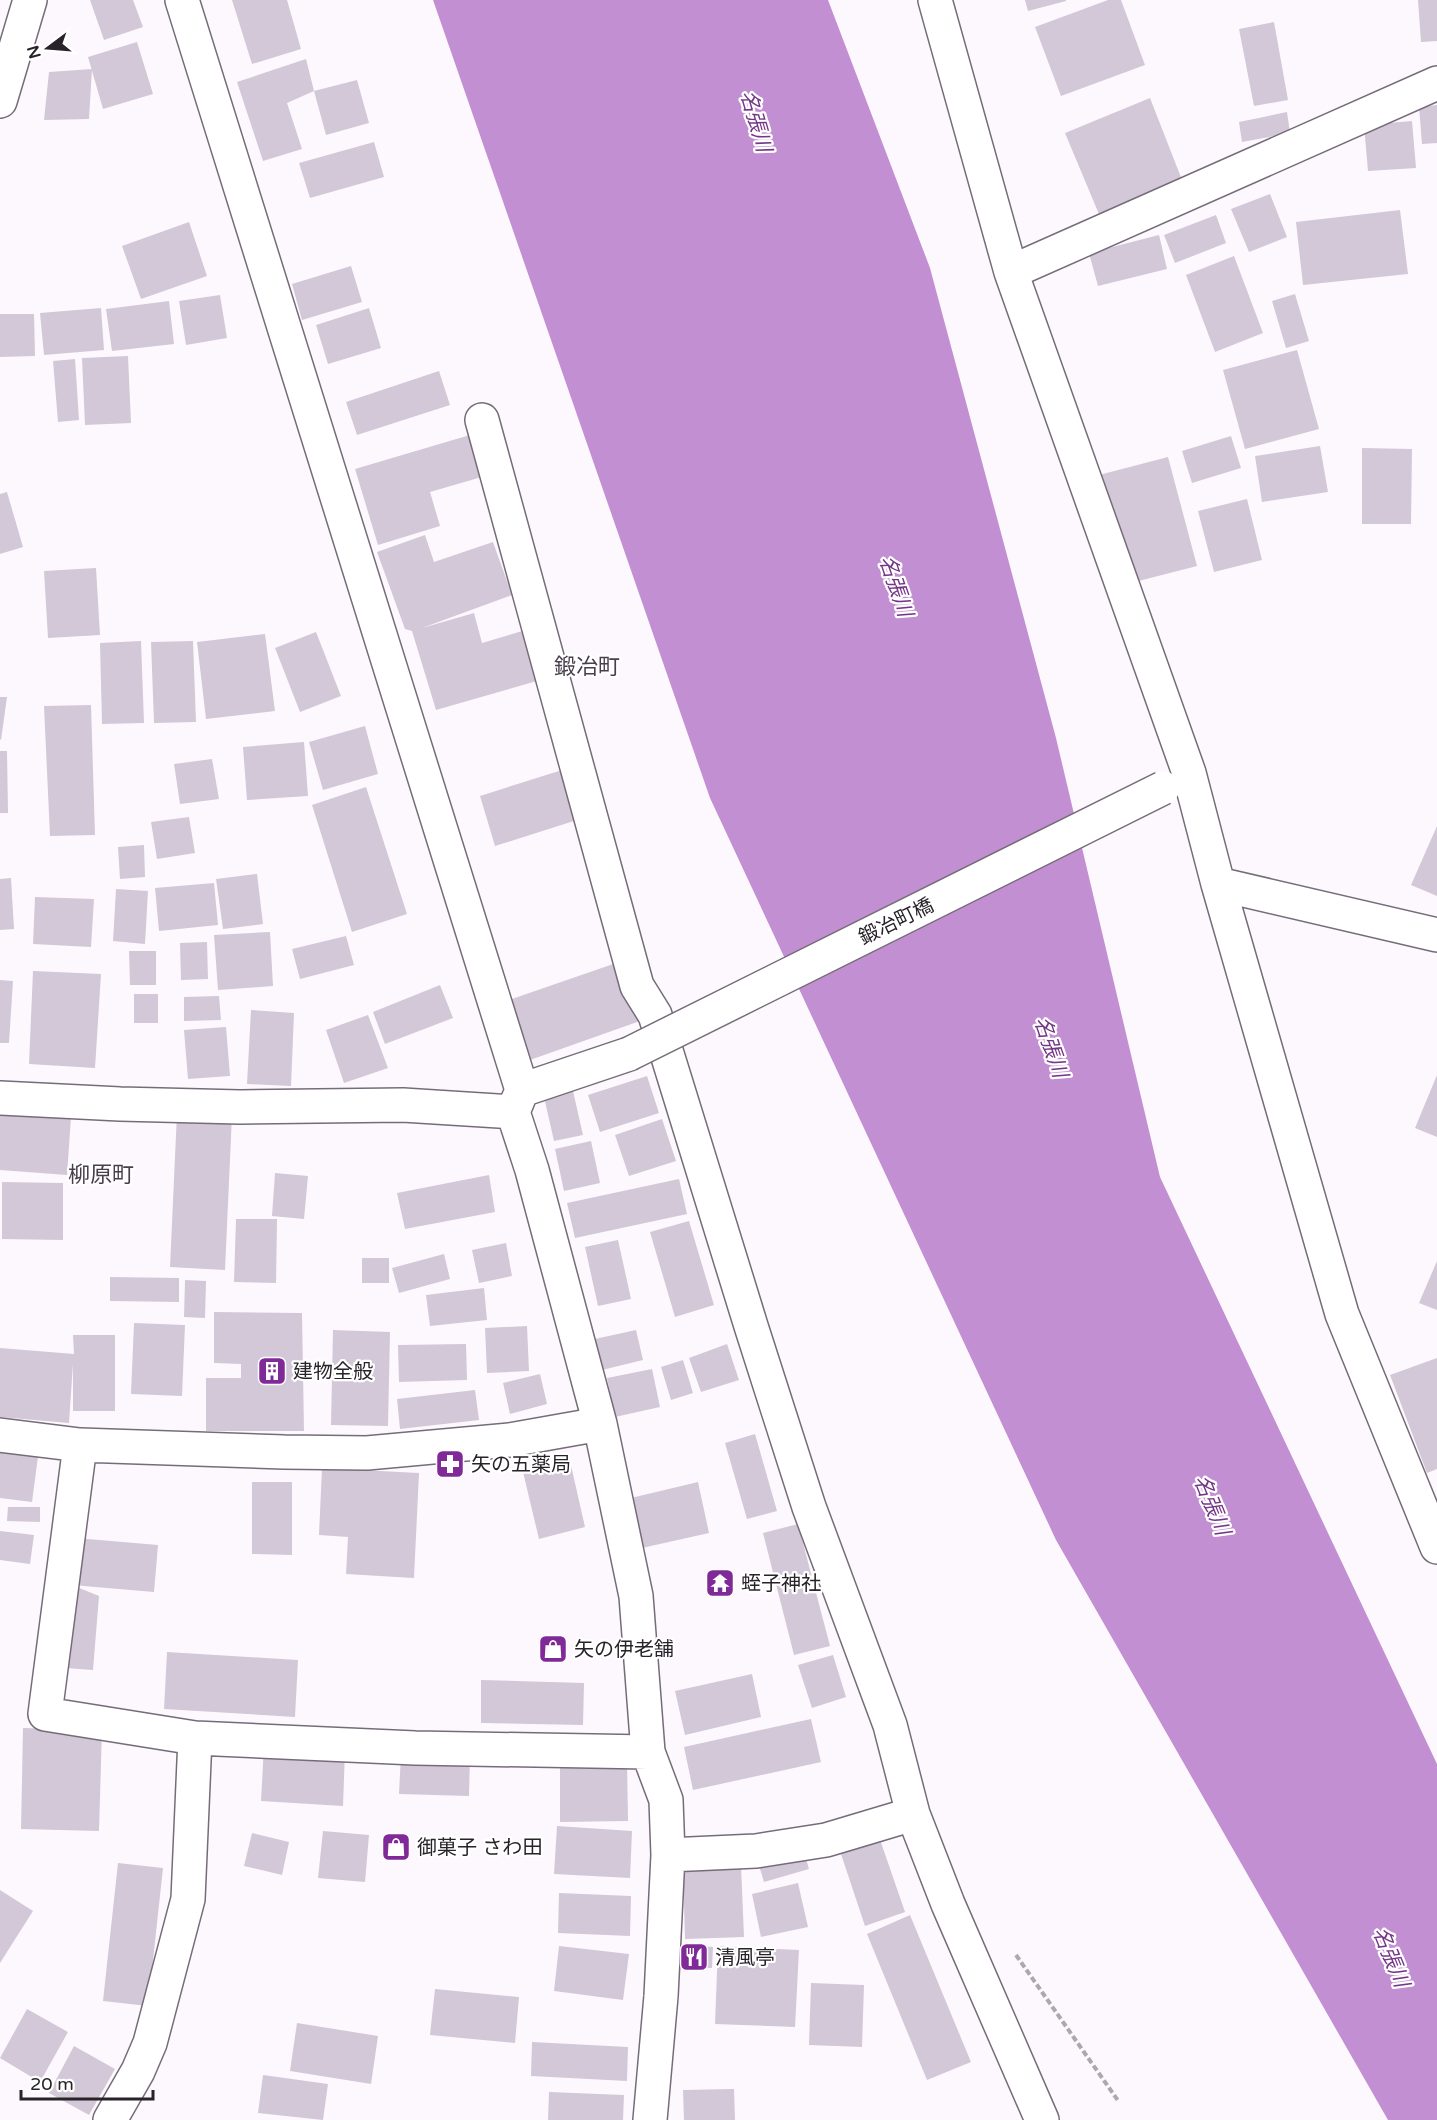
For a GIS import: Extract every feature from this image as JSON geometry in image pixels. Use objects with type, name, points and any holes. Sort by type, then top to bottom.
[{"type":"street","points":[[0,101],[30,0]]},
{"type":"street","points":[[182,0],[517,1101],[532,1170],[600,1424],[636,1596],[648,1752],[666,1800],[668,1854],[661,1996],[650,2120]]},
{"type":"street","points":[[935,0],[1011,272],[1176,781],[1218,884],[1342,1314],[1437,1547]]},
{"type":"street","points":[[1011,272],[1437,83]]},
{"type":"street","points":[[482,420],[637,986],[656,1015],[751,1326],[806,1496],[890,1725],[913,1814],[948,1904],[1042,2120]]},
{"type":"street","name":"鍛冶町橋","points":[[517,1101],[629,1054],[1176,781]]},
{"type":"street","points":[[1218,884],[1437,935]]},
{"type":"street","points":[[0,1098],[240,1107],[403,1106],[517,1101]]},
{"type":"street","points":[[0,1435],[80,1445],[367,1453],[510,1440],[600,1424]]},
{"type":"street","points":[[80,1445],[45,1714],[195,1738],[415,1748],[648,1752]]},
{"type":"street","points":[[110,2120],[138,2071],[150,2043],[188,1899],[195,1738]]},
{"type":"street","points":[[668,1854],[756,1851],[826,1840],[913,1814]]},
{"type":"path","points":[[1014,1952],[1119,2102]]},
{"type":"water","name":"名張川","points":[[433,0],[828,0],[930,268],[1056,738],[1160,1177],[1437,1764],[1437,2120],[1388,2120],[1056,1540],[710,798]]},
{"type":"building","points":[[90,0],[133,0],[143,27],[104,40]]},
{"type":"building","points":[[232,0],[287,0],[301,49],[252,64]]},
{"type":"building","points":[[1025,0],[1066,0],[1066,1],[1028,11]]},
{"type":"building","points":[[1108,0],[1121,0],[1145,65],[1061,96],[1035,27]]},
{"type":"building","points":[[1418,0],[1437,0],[1437,41],[1421,42]]},
{"type":"building","points":[[1274,22],[1288,100],[1254,106],[1239,29]]},
{"type":"building","points":[[137,42],[153,94],[103,109],[88,57]]},
{"type":"building","points":[[306,59],[314,91],[287,103],[302,149],[263,161],[237,82]]},
{"type":"building","points":[[92,69],[89,119],[44,120],[49,72]]},
{"type":"building","points":[[357,80],[369,123],[326,135],[314,91]]},
{"type":"building","points":[[1150,98],[1184,185],[1101,219],[1065,133]]},
{"type":"building","points":[[1437,105],[1437,143],[1422,144],[1419,107]]},
{"type":"building","points":[[1287,112],[1290,133],[1242,142],[1239,122]]},
{"type":"building","points":[[1412,121],[1416,168],[1368,171],[1364,125]]},
{"type":"building","points":[[374,142],[384,177],[310,198],[299,163]]},
{"type":"building","points":[[1270,194],[1287,237],[1249,252],[1231,209]]},
{"type":"building","points":[[1400,210],[1408,274],[1303,285],[1296,222]]},
{"type":"building","points":[[1216,215],[1226,243],[1175,263],[1164,235]]},
{"type":"building","points":[[189,222],[207,276],[141,299],[122,246]]},
{"type":"building","points":[[1159,235],[1167,269],[1098,286],[1089,253]]},
{"type":"building","points":[[1234,256],[1263,333],[1215,352],[1186,275]]},
{"type":"building","points":[[351,266],[362,302],[302,320],[292,284]]},
{"type":"building","points":[[1295,294],[1309,341],[1286,348],[1272,301]]},
{"type":"building","points":[[220,295],[227,338],[186,345],[179,301]]},
{"type":"building","points":[[169,301],[174,344],[112,351],[106,309]]},
{"type":"building","points":[[101,308],[104,350],[44,355],[40,313]]},
{"type":"building","points":[[369,308],[381,348],[328,364],[316,325]]},
{"type":"building","points":[[0,314],[34,314],[35,356],[0,357]]},
{"type":"building","points":[[1297,350],[1319,429],[1245,449],[1223,370]]},
{"type":"building","points":[[128,356],[131,423],[85,425],[82,358]]},
{"type":"building","points":[[75,359],[79,420],[58,422],[53,361]]},
{"type":"building","points":[[439,371],[450,405],[357,435],[346,402]]},
{"type":"building","points":[[480,432],[492,474],[430,492],[440,526],[378,545],[355,469]]},
{"type":"building","points":[[1231,436],[1241,468],[1192,483],[1182,451]]},
{"type":"building","points":[[1320,446],[1328,492],[1262,502],[1255,456]]},
{"type":"building","points":[[1362,448],[1412,449],[1411,524],[1362,524]]},
{"type":"building","points":[[1168,457],[1197,566],[1127,584],[1099,475]]},
{"type":"building","points":[[7,492],[23,547],[0,554],[0,494]]},
{"type":"building","points":[[1247,499],[1262,560],[1214,572],[1198,511]]},
{"type":"building","points":[[425,535],[434,562],[493,542],[512,595],[422,628],[474,613],[482,643],[529,629],[544,679],[436,710],[412,631],[405,629],[377,552]]},
{"type":"building","points":[[96,568],[100,635],[48,638],[44,571]]},
{"type":"building","points":[[316,632],[341,696],[300,712],[275,648]]},
{"type":"building","points":[[265,634],[275,711],[206,719],[197,642]]},
{"type":"building","points":[[141,641],[144,723],[102,724],[100,643]]},
{"type":"building","points":[[193,641],[196,722],[154,723],[151,642]]},
{"type":"building","points":[[0,697],[7,697],[1,740],[0,739]]},
{"type":"building","points":[[91,705],[95,835],[50,836],[44,706]]},
{"type":"building","points":[[365,726],[378,774],[323,790],[309,742]]},
{"type":"building","points":[[304,742],[308,796],[247,800],[243,747]]},
{"type":"building","points":[[0,751],[7,751],[8,813],[0,813]]},
{"type":"building","points":[[212,759],[219,799],[180,804],[174,764]]},
{"type":"building","points":[[562,770],[577,820],[495,846],[480,796]]},
{"type":"building","points":[[366,787],[407,914],[352,932],[312,805]]},
{"type":"building","points":[[189,817],[195,853],[157,859],[151,822]]},
{"type":"building","points":[[1437,826],[1437,896],[1411,885]]},
{"type":"building","points":[[144,845],[145,877],[120,879],[118,847]]},
{"type":"building","points":[[257,874],[263,924],[223,929],[216,879]]},
{"type":"building","points":[[11,878],[14,929],[0,930],[0,879]]},
{"type":"building","points":[[214,883],[218,925],[159,931],[155,888]]},
{"type":"building","points":[[116,889],[148,891],[145,944],[113,941]]},
{"type":"building","points":[[35,897],[94,899],[91,947],[33,944]]},
{"type":"building","points":[[270,932],[273,986],[218,990],[214,935]]},
{"type":"building","points":[[346,936],[354,965],[300,979],[292,949]]},
{"type":"building","points":[[207,942],[208,979],[181,980],[180,943]]},
{"type":"building","points":[[129,951],[156,951],[156,985],[130,985]]},
{"type":"building","points":[[619,962],[640,1021],[530,1060],[509,1000]]},
{"type":"building","points":[[33,971],[101,974],[95,1068],[29,1064]]},
{"type":"building","points":[[0,980],[13,981],[9,1043],[0,1043]]},
{"type":"building","points":[[440,985],[453,1018],[385,1044],[373,1012]]},
{"type":"building","points":[[134,994],[158,994],[158,1023],[134,1023]]},
{"type":"building","points":[[219,996],[221,1020],[184,1021],[184,997]]},
{"type":"building","points":[[251,1010],[294,1013],[291,1086],[247,1084]]},
{"type":"building","points":[[368,1015],[388,1068],[344,1083],[326,1030]]},
{"type":"building","points":[[226,1027],[230,1076],[188,1079],[184,1030]]},
{"type":"building","points":[[1437,1075],[1437,1137],[1415,1128]]},
{"type":"building","points":[[647,1076],[659,1113],[600,1132],[588,1095]]},
{"type":"building","points":[[573,1091],[583,1135],[554,1141],[544,1097]]},
{"type":"building","points":[[0,1113],[71,1117],[67,1175],[0,1170]]},
{"type":"building","points":[[177,1113],[232,1115],[225,1270],[170,1267]]},
{"type":"building","points":[[662,1119],[676,1161],[629,1176],[615,1135]]},
{"type":"building","points":[[591,1141],[600,1183],[564,1191],[555,1149]]},
{"type":"building","points":[[275,1173],[308,1176],[304,1219],[272,1216]]},
{"type":"building","points":[[489,1175],[495,1212],[405,1229],[397,1193]]},
{"type":"building","points":[[679,1179],[687,1214],[575,1238],[567,1203]]},
{"type":"building","points":[[2,1182],[63,1183],[63,1240],[2,1239]]},
{"type":"building","points":[[236,1219],[277,1219],[276,1283],[234,1282]]},
{"type":"building","points":[[689,1221],[714,1305],[675,1317],[650,1232]]},
{"type":"building","points":[[618,1240],[631,1299],[598,1306],[585,1247]]},
{"type":"building","points":[[506,1243],[512,1276],[479,1283],[472,1250]]},
{"type":"building","points":[[444,1254],[450,1279],[399,1293],[392,1268]]},
{"type":"building","points":[[362,1258],[389,1258],[389,1283],[362,1283]]},
{"type":"building","points":[[1437,1261],[1437,1310],[1419,1303]]},
{"type":"building","points":[[110,1277],[179,1278],[179,1302],[110,1301]]},
{"type":"building","points":[[185,1280],[206,1281],[205,1318],[184,1317]]},
{"type":"building","points":[[484,1288],[487,1320],[430,1326],[426,1295]]},
{"type":"building","name":"建物全般","points":[[214,1312],[302,1313],[304,1431],[206,1431],[206,1378],[241,1378],[241,1364],[214,1363]]},
{"type":"building","points":[[134,1323],[185,1325],[182,1396],[131,1394]]},
{"type":"building","points":[[527,1326],[529,1371],[487,1373],[485,1328]]},
{"type":"building","points":[[333,1330],[390,1332],[388,1426],[331,1425]]},
{"type":"building","points":[[636,1330],[643,1360],[602,1370],[595,1339]]},
{"type":"building","points":[[73,1335],[115,1335],[115,1411],[73,1411],[73,1364],[69,1423],[0,1417],[0,1348],[74,1354]]},
{"type":"building","points":[[466,1344],[467,1380],[399,1382],[398,1345]]},
{"type":"building","points":[[727,1344],[739,1380],[701,1392],[689,1358]]},
{"type":"building","points":[[1437,1358],[1437,1469],[1427,1473],[1390,1375]]},
{"type":"building","points":[[683,1360],[693,1393],[671,1400],[661,1367]]},
{"type":"building","points":[[652,1369],[660,1407],[615,1417],[607,1378]]},
{"type":"building","points":[[540,1374],[547,1404],[510,1414],[503,1383]]},
{"type":"building","points":[[475,1390],[479,1420],[400,1429],[397,1399]]},
{"type":"building","points":[[755,1434],[777,1511],[747,1519],[725,1443]]},
{"type":"building","points":[[0,1444],[39,1449],[32,1502],[0,1498]]},
{"type":"building","points":[[570,1461],[585,1527],[539,1539],[523,1472]]},
{"type":"building","points":[[322,1468],[419,1473],[414,1578],[346,1574],[348,1537],[319,1535]]},
{"type":"building","points":[[252,1482],[292,1482],[292,1555],[252,1554]]},
{"type":"building","points":[[698,1482],[709,1533],[642,1548],[631,1498]]},
{"type":"building","points":[[8,1507],[40,1507],[40,1522],[7,1521]]},
{"type":"building","points":[[798,1524],[830,1646],[794,1655],[763,1533]]},
{"type":"building","points":[[0,1531],[34,1535],[30,1564],[0,1560]]},
{"type":"building","points":[[76,1538],[158,1545],[154,1592],[72,1585]]},
{"type":"building","points":[[72,1585],[99,1596],[93,1670],[65,1668]]},
{"type":"building","points":[[167,1652],[298,1660],[295,1717],[164,1709]]},
{"type":"building","points":[[833,1655],[846,1697],[812,1708],[798,1665]]},
{"type":"building","points":[[752,1674],[761,1717],[685,1735],[675,1691]]},
{"type":"building","points":[[481,1680],[584,1683],[583,1725],[481,1723]]},
{"type":"building","points":[[811,1719],[821,1762],[693,1790],[684,1747]]},
{"type":"building","points":[[23,1728],[102,1730],[99,1831],[21,1829]]},
{"type":"building","points":[[264,1745],[345,1750],[343,1806],[261,1801]]},
{"type":"building","points":[[401,1754],[470,1756],[469,1796],[399,1794]]},
{"type":"building","points":[[560,1761],[627,1761],[628,1821],[560,1822]]},
{"type":"building","points":[[557,1826],[632,1831],[630,1878],[554,1874]]},
{"type":"building","points":[[876,1828],[905,1912],[865,1926],[837,1842]]},
{"type":"building","points":[[323,1831],[369,1835],[365,1882],[318,1878]]},
{"type":"building","points":[[252,1833],[289,1842],[282,1875],[244,1866]]},
{"type":"building","points":[[803,1849],[809,1869],[764,1882],[758,1862]]},
{"type":"building","points":[[118,1863],[163,1868],[148,2006],[103,2001]]},
{"type":"building","points":[[741,1865],[744,1937],[685,1939],[683,1867]]},
{"type":"building","points":[[798,1883],[808,1927],[761,1937],[752,1894]]},
{"type":"building","points":[[0,1890],[33,1911],[0,1963]]},
{"type":"building","points":[[559,1893],[631,1896],[630,1936],[558,1933]]},
{"type":"building","points":[[910,1915],[971,2062],[927,2080],[867,1934]]},
{"type":"building","name":"清風亭","points":[[676,1945],[713,1947],[712,1968],[675,1967]]},
{"type":"building","points":[[559,1946],[629,1954],[623,2000],[554,1991]]},
{"type":"building","points":[[718,1946],[799,1950],[795,2027],[715,2024]]},
{"type":"building","points":[[811,1983],[864,1985],[862,2047],[809,2045]]},
{"type":"building","points":[[435,1989],[519,1997],[515,2043],[430,2035]]},
{"type":"building","points":[[27,2009],[68,2032],[40,2082],[0,2058]]},
{"type":"building","points":[[297,2023],[378,2036],[371,2084],[290,2071]]},
{"type":"building","points":[[532,2042],[628,2047],[627,2081],[531,2076]]},
{"type":"building","points":[[74,2046],[115,2069],[89,2115],[49,2093]]},
{"type":"building","points":[[263,2075],[328,2084],[323,2120],[258,2113]]},
{"type":"building","points":[[734,2089],[735,2120],[684,2120],[683,2090]]},
{"type":"building","points":[[549,2092],[624,2095],[623,2120],[548,2120]]},
{"type":"place","name":"建物全般","points":[[272,1371]]},
{"type":"place","name":"矢の五薬局","points":[[450,1464]]},
{"type":"place","name":"蛭子神社","points":[[720,1583]]},
{"type":"place","name":"矢の伊老舗","points":[[553,1649]]},
{"type":"place","name":"御菓子 さわ田","points":[[396,1847]]},
{"type":"place","name":"清風亭","points":[[694,1957]]},
{"type":"district","name":"鍛冶町","points":[[587,666]]},
{"type":"district","name":"柳原町","points":[[101,1174]]}]
